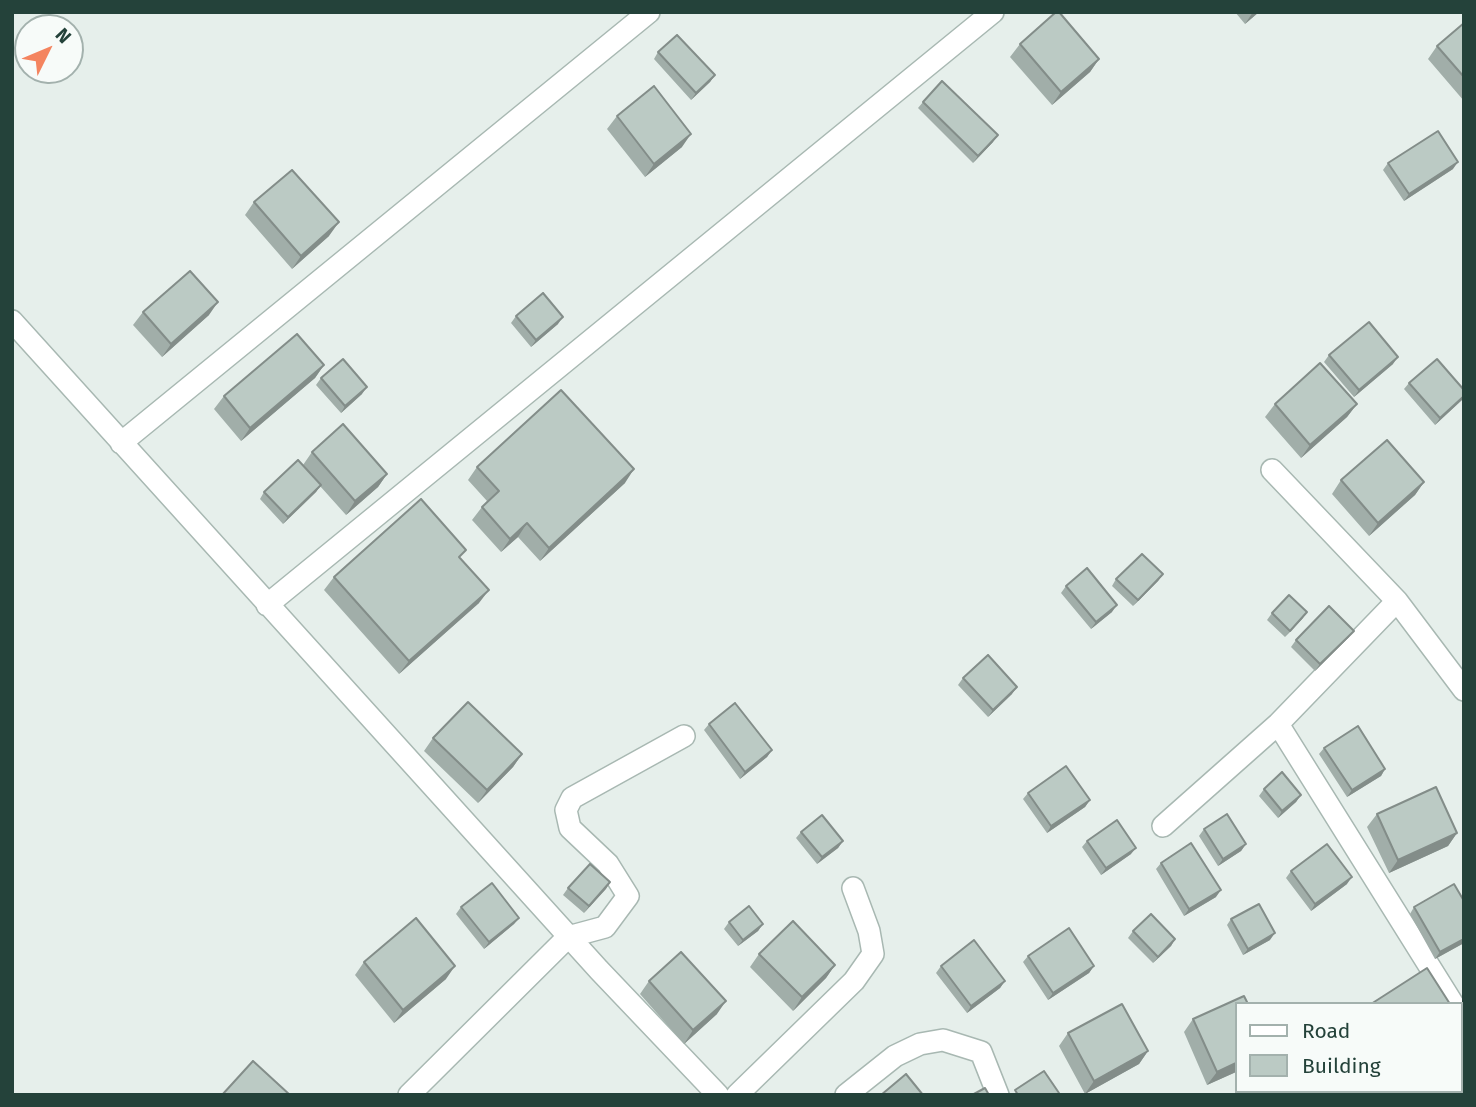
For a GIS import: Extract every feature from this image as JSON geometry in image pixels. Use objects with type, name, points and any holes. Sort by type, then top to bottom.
[{"type":"street","points":[[121,443],[649,12]]},
{"type":"street","points":[[267,606],[993,12]]},
{"type":"street","points":[[12,321],[568,937],[718,1095]]},
{"type":"street","points":[[1272,470],[1397,601],[1464,690]]},
{"type":"street","points":[[1163,826],[1278,724],[1397,601]]},
{"type":"street","points":[[1278,724],[1452,1002]]},
{"type":"street","points":[[409,1095],[568,937],[605,927],[628,896],[608,864],[570,828],[566,810],[572,798],[684,736]]},
{"type":"street","points":[[737,1095],[854,981],[873,954],[869,931],[853,888]]},
{"type":"street","points":[[846,1095],[895,1056],[920,1044],[943,1040],[981,1052],[998,1095]]},
{"type":"building","points":[[1059,12],[1099,59],[1061,92],[1020,44]]},
{"type":"building","points":[[1464,23],[1464,77],[1437,46]]},
{"type":"building","points":[[677,35],[715,75],[696,93],[658,52]]},
{"type":"building","points":[[942,81],[998,135],[978,156],[923,102]]},
{"type":"building","points":[[654,86],[691,134],[654,164],[617,116]]},
{"type":"building","points":[[1438,131],[1458,162],[1409,194],[1388,163]]},
{"type":"building","points":[[292,170],[339,222],[301,256],[254,202]]},
{"type":"building","points":[[190,271],[218,302],[171,344],[143,312]]},
{"type":"building","points":[[543,293],[563,317],[536,340],[516,316]]},
{"type":"building","points":[[1369,322],[1398,357],[1359,390],[1329,355]]},
{"type":"building","points":[[297,334],[324,365],[250,428],[224,396]]},
{"type":"building","points":[[343,359],[367,387],[345,406],[321,378]]},
{"type":"building","points":[[1437,359],[1464,390],[1464,396],[1440,418],[1409,383]]},
{"type":"building","points":[[1320,363],[1357,404],[1310,445],[1275,404]]},
{"type":"building","points":[[561,390],[634,469],[549,548],[527,523],[510,539],[482,507],[499,491],[477,467]]},
{"type":"building","points":[[343,424],[387,474],[355,501],[312,452]]},
{"type":"building","points":[[1387,440],[1424,482],[1378,523],[1341,480]]},
{"type":"building","points":[[298,460],[321,485],[288,517],[264,492]]},
{"type":"building","points":[[421,499],[466,550],[459,557],[489,590],[409,661],[334,577]]},
{"type":"building","points":[[1142,554],[1163,574],[1138,600],[1116,579]]},
{"type":"building","points":[[1087,568],[1117,605],[1096,622],[1066,586]]},
{"type":"building","points":[[1289,595],[1307,612],[1290,631],[1272,613]]},
{"type":"building","points":[[1329,606],[1354,631],[1320,664],[1296,640]]},
{"type":"building","points":[[988,655],[1017,687],[993,710],[963,678]]},
{"type":"building","points":[[468,702],[522,754],[487,790],[433,738]]},
{"type":"building","points":[[735,703],[772,750],[745,772],[709,724]]},
{"type":"building","points":[[1358,726],[1385,769],[1352,790],[1324,748]]},
{"type":"building","points":[[1066,766],[1090,800],[1051,826],[1028,793]]},
{"type":"building","points":[[1282,772],[1301,795],[1282,811],[1264,789]]},
{"type":"building","points":[[1436,787],[1457,833],[1398,860],[1377,814]]},
{"type":"building","points":[[1227,814],[1246,844],[1223,859],[1204,829]]},
{"type":"building","points":[[822,815],[843,841],[822,857],[801,832]]},
{"type":"building","points":[[1117,820],[1136,848],[1106,868],[1087,841]]},
{"type":"building","points":[[1191,843],[1221,890],[1189,909],[1161,863]]},
{"type":"building","points":[[1327,844],[1352,877],[1315,904],[1291,871]]},
{"type":"building","points":[[590,864],[610,882],[589,906],[568,888]]},
{"type":"building","points":[[492,883],[519,918],[489,942],[461,907]]},
{"type":"building","points":[[1454,884],[1464,901],[1464,939],[1440,952],[1414,907]]},
{"type":"building","points":[[1259,904],[1275,933],[1248,949],[1231,919]]},
{"type":"building","points":[[749,906],[763,924],[743,940],[729,922]]},
{"type":"building","points":[[1151,914],[1175,939],[1158,957],[1133,931]]},
{"type":"building","points":[[416,918],[455,966],[403,1010],[364,962]]},
{"type":"building","points":[[793,921],[835,965],[802,997],[759,954]]},
{"type":"building","points":[[1069,928],[1094,966],[1053,993],[1028,956]]},
{"type":"building","points":[[974,940],[1005,981],[971,1006],[941,966]]},
{"type":"building","points":[[681,952],[726,1001],[693,1030],[649,981]]},
{"type":"building","points":[[1427,968],[1449,1002],[1374,1002]]},
{"type":"building","points":[[1244,996],[1247,1002],[1234,1002],[1234,1064],[1217,1072],[1193,1019]]},
{"type":"building","points":[[1122,1004],[1148,1051],[1094,1081],[1068,1033]]},
{"type":"building","points":[[1462,1022],[1464,1095],[1419,1093],[1462,1093]]},
{"type":"building","points":[[253,1061],[290,1095],[222,1095]]},
{"type":"building","points":[[1044,1071],[1059,1093],[1057,1095],[1018,1095],[1015,1090]]},
{"type":"building","points":[[906,1074],[923,1095],[881,1095]]},
{"type":"building","points":[[985,1088],[989,1095],[972,1095]]}]
